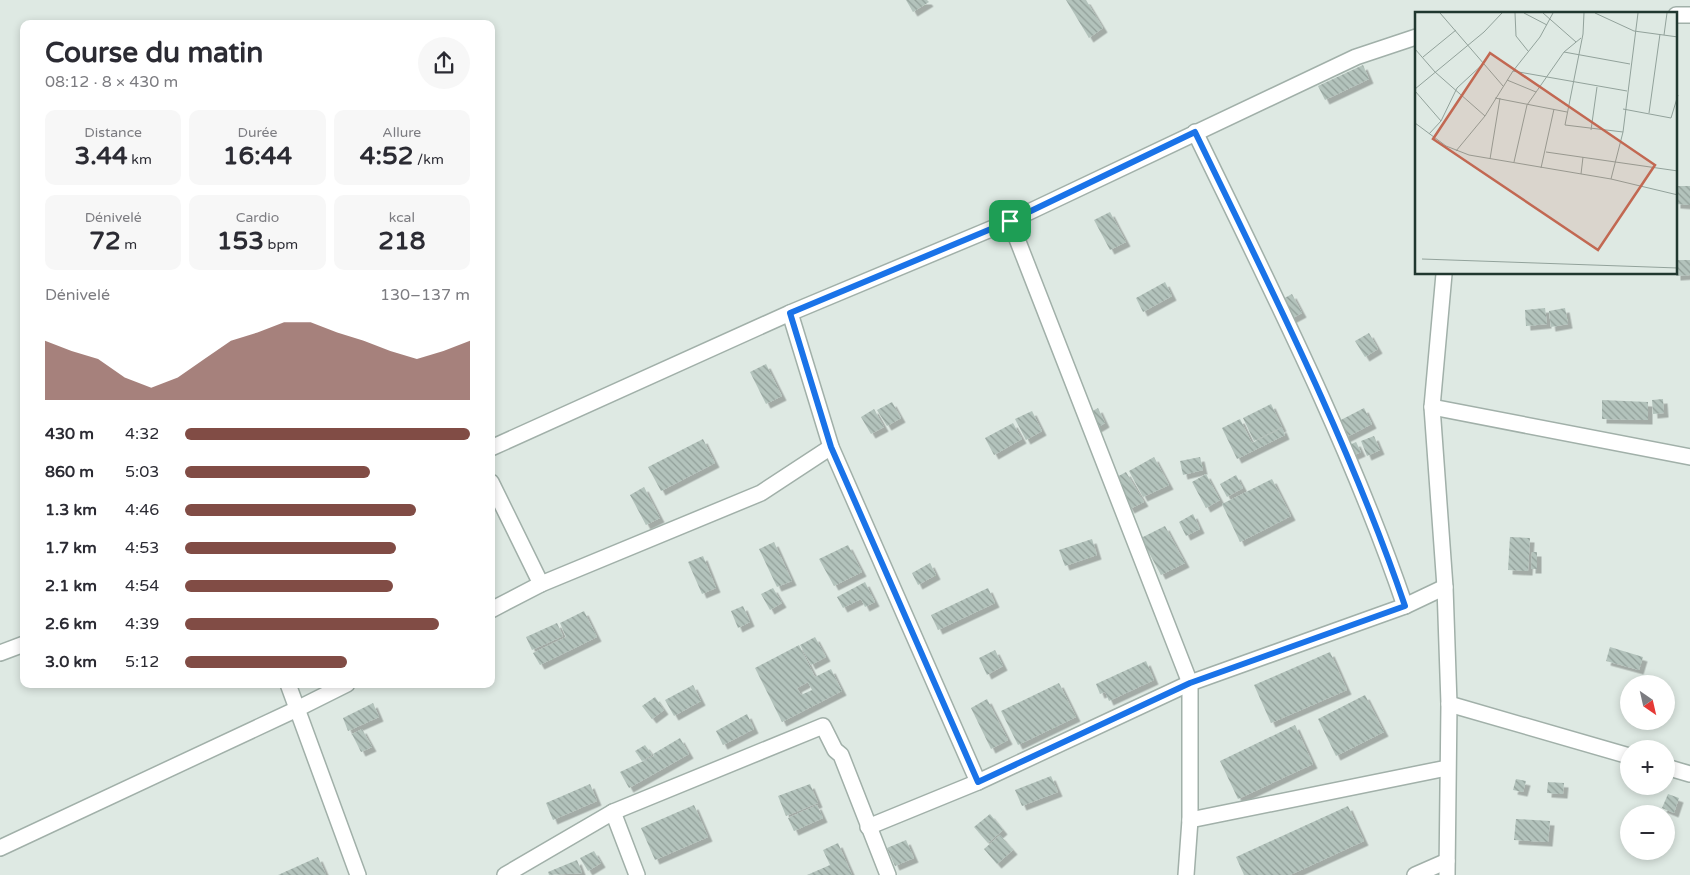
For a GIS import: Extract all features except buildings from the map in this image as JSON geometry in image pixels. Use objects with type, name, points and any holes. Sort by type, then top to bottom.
[{"type":"street","points":[[495,446],[790,313],[1010,221],[1356,57],[1415,37]]},
{"type":"street","points":[[1195,132],[1279,305],[1360,486],[1382,540],[1405,606]]},
{"type":"street","points":[[1010,221],[1190,683],[1190,820],[1186,875]]},
{"type":"street","points":[[1415,875],[1447,868],[1449,704],[1445,587],[1432,407],[1444,275]]},
{"type":"street","points":[[790,313],[831,447],[978,782]]},
{"type":"street","points":[[1432,407],[1690,457]]},
{"type":"street","points":[[495,608],[541,584],[761,493],[831,447]]},
{"type":"street","points":[[495,490],[541,584]]},
{"type":"street","points":[[868,827],[978,782],[1190,683],[1405,606],[1445,587]]},
{"type":"street","points":[[0,653],[20,646]]},
{"type":"street","points":[[289,688],[341,822],[358,875]]},
{"type":"street","points":[[0,848],[339,688]]},
{"type":"street","points":[[1449,704],[1620,753]]},
{"type":"street","points":[[505,875],[613,812],[823,726],[835,750],[841,756],[888,875]]},
{"type":"street","points":[[1190,820],[1447,768]]},
{"type":"street","points":[[1675,769],[1690,772]]},
{"type":"street","points":[[613,812],[636,875]]},
{"type":"route","points":[[1195,132],[1279,305],[1360,486],[1382,540],[1405,606],[1190,683],[978,782],[831,447],[790,313],[1010,221],[1195,132]]}]
